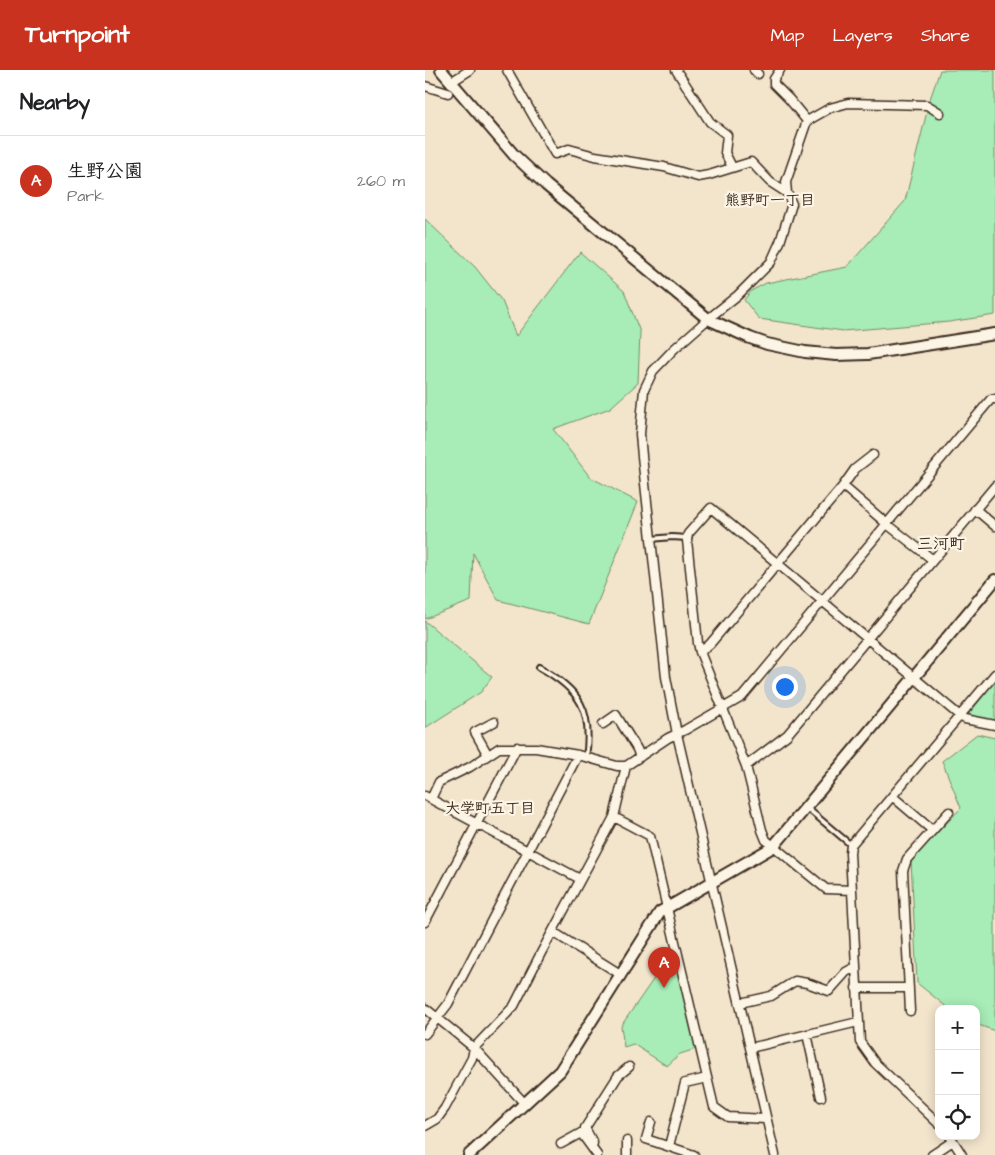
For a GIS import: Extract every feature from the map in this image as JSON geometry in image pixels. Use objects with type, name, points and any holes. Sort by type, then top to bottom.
[{"type":"street","points":[[441,70],[515,154],[546,185],[707,319],[767,344],[805,352],[836,355],[868,354],[995,334]]},
{"type":"street","points":[[451,82],[470,70]]},
{"type":"street","points":[[507,70],[555,154],[569,149],[595,156],[663,167],[698,177],[751,162],[770,182],[787,193]]},
{"type":"street","points":[[676,70],[711,122],[727,135],[725,153],[732,167]]},
{"type":"street","points":[[781,70],[774,79],[774,84],[807,121]]},
{"type":"street","points":[[425,86],[448,93]]},
{"type":"street","points":[[775,1155],[765,1119],[677,734],[666,677],[640,434],[644,390],[653,371],[674,349],[707,319],[738,296],[771,262],[781,242],[792,204],[787,193],[786,182],[807,121],[830,108],[848,103],[927,105],[940,113]]},
{"type":"street","points":[[580,879],[428,798],[439,782],[470,767],[499,748],[517,747],[582,756],[617,766],[626,766],[742,697],[991,399],[995,399]]},
{"type":"street","points":[[700,652],[710,644],[843,486],[855,469],[873,455]]},
{"type":"street","points":[[843,486],[933,560]]},
{"type":"street","points":[[746,766],[787,735],[995,486]]},
{"type":"street","points":[[852,890],[826,889],[766,840],[746,766],[700,652],[688,534],[711,508],[959,716],[995,725]]},
{"type":"street","points":[[975,509],[995,526]]},
{"type":"street","points":[[469,1155],[560,1071],[660,912],[773,847],[995,580]]},
{"type":"street","points":[[935,1120],[875,1063],[860,1042],[855,967],[851,845],[995,674]]},
{"type":"street","points":[[603,724],[616,715],[640,757]]},
{"type":"street","points":[[488,755],[475,732],[494,722]]},
{"type":"street","points":[[425,922],[428,910],[517,747]]},
{"type":"street","points":[[425,1034],[448,1004],[528,851],[582,756]]},
{"type":"street","points":[[425,1126],[437,1119],[445,1108],[472,1058],[474,1048],[514,1006],[614,817],[626,766]]},
{"type":"street","points":[[892,796],[932,830]]},
{"type":"street","points":[[910,1011],[903,871],[907,859],[949,812]]},
{"type":"street","points":[[614,817],[650,836],[714,1107],[727,1117],[765,1119]]},
{"type":"street","points":[[553,932],[620,974]]},
{"type":"street","points":[[740,1003],[771,996],[795,982],[807,983],[829,991],[846,972],[855,967]]},
{"type":"street","points":[[857,988],[909,988]]},
{"type":"street","points":[[425,1008],[474,1048],[525,1104]]},
{"type":"street","points":[[750,1048],[858,1022]]},
{"type":"street","points":[[807,1034],[821,1097]]},
{"type":"street","points":[[592,1147],[593,1143],[585,1128],[618,1076],[629,1067]]},
{"type":"street","points":[[669,1146],[685,1083],[707,1078]]},
{"type":"street","points":[[651,1122],[646,1139],[694,1155]]},
{"type":"street","points":[[561,1144],[581,1133],[597,1155]]},
{"type":"street","points":[[932,1155],[949,1140]]},
{"type":"street","points":[[952,1140],[962,1155]]},
{"type":"street","points":[[627,1142],[627,1155]]},
{"type":"lane","points":[[651,539],[672,537],[688,539]]},
{"type":"lane","points":[[539,667],[556,676],[572,690],[581,702],[585,712],[587,729],[582,756]]},
{"type":"lane","points":[[806,807],[851,845]]},
{"type":"green space","points":[[940,70],[995,70],[995,315],[949,322],[843,331],[759,319],[744,300],[751,291],[766,283],[847,267],[905,201],[930,99]]},
{"type":"green space","points":[[425,219],[475,267],[502,301],[516,336],[580,252],[624,291],[640,332],[638,383],[610,408],[553,429],[590,477],[638,502],[589,624],[498,600],[473,553],[471,601],[425,619]]},
{"type":"green space","points":[[425,621],[492,677],[481,692],[425,728]]},
{"type":"green space","points":[[995,681],[995,721],[968,715]]},
{"type":"green space","points":[[977,734],[995,738],[995,1031],[980,1025],[980,1005],[944,1005],[917,983],[911,860],[961,808],[942,761]]},
{"type":"green space","points":[[673,951],[696,1049],[680,1054],[667,1066],[633,1044],[624,1047],[621,1026]]},
{"type":"place","name":"生野公園","points":[[664,988]]},
{"type":"district","name":"熊野町一丁目","points":[[770,200]]},
{"type":"district","name":"三河町","points":[[941,544]]},
{"type":"district","name":"大学町五丁目","points":[[490,808]]}]
